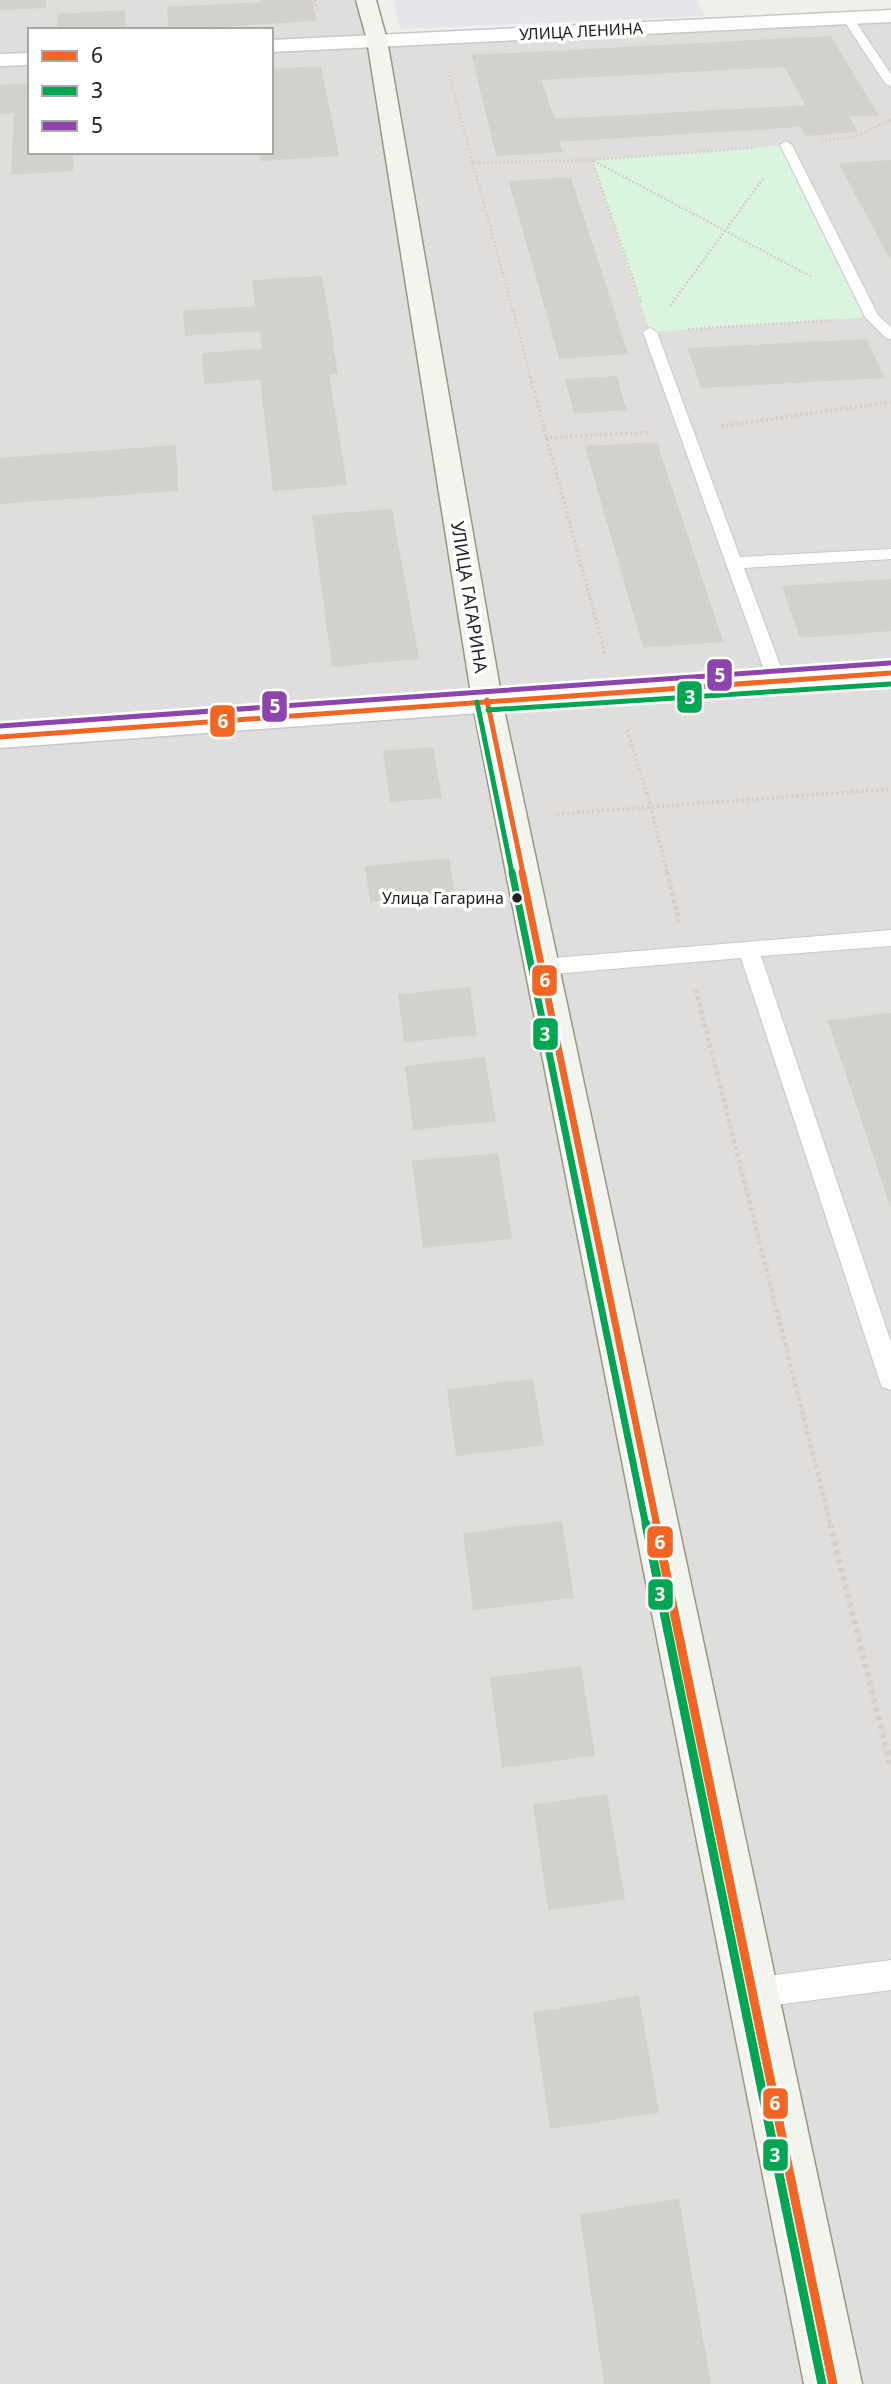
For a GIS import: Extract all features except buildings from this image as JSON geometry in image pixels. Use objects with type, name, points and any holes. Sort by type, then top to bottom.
[{"type":"main road","name":"УЛИЦА ГАГАРИНА","points":[[366,0],[377,40],[487,700],[833,2384]]},
{"type":"street","name":"УЛИЦА ЛЕНИНА","points":[[273,46],[891,16]]},
{"type":"street","points":[[0,60],[28,59]]},
{"type":"street","points":[[0,737],[891,673]]},
{"type":"lane","points":[[848,18],[889,77]]},
{"type":"lane","points":[[786,145],[869,311],[891,335]]},
{"type":"lane","points":[[650,332],[777,681]]},
{"type":"lane","points":[[734,563],[891,554]]},
{"type":"lane","points":[[542,967],[891,938]]},
{"type":"lane","points":[[749,950],[891,1379]]},
{"type":"lane","points":[[753,1993],[891,1975]]},
{"type":"path","points":[[439,37],[615,691],[651,807],[891,1767]]},
{"type":"path","points":[[471,163],[592,159],[786,145],[854,136],[891,120]]},
{"type":"path","points":[[650,332],[726,232],[786,145]]},
{"type":"path","points":[[592,159],[869,311]]},
{"type":"path","points":[[592,159],[650,332]]},
{"type":"path","points":[[650,332],[869,311]]},
{"type":"path","points":[[511,818],[891,789]]},
{"type":"shaded area","points":[[0,0],[366,0],[377,40],[891,16],[891,2384],[0,2384]]},
{"type":"shaded area","points":[[393,0],[697,0],[705,16],[400,29]]},
{"type":"green space","points":[[786,145],[872,317],[650,332],[592,160]]},
{"type":"transit line","name":"5","points":[[0,726],[890,663]]},
{"type":"transit line","name":"6","points":[[0,737],[891,673]]},
{"type":"transit line","name":"3","points":[[488,710],[891,684]]},
{"type":"transit line","name":"6","points":[[487,700],[833,2384]]},
{"type":"transit line","name":"3","points":[[477,702],[822,2384]]},
{"type":"place","name":"Улица Гагарина","points":[[517,898]]}]
